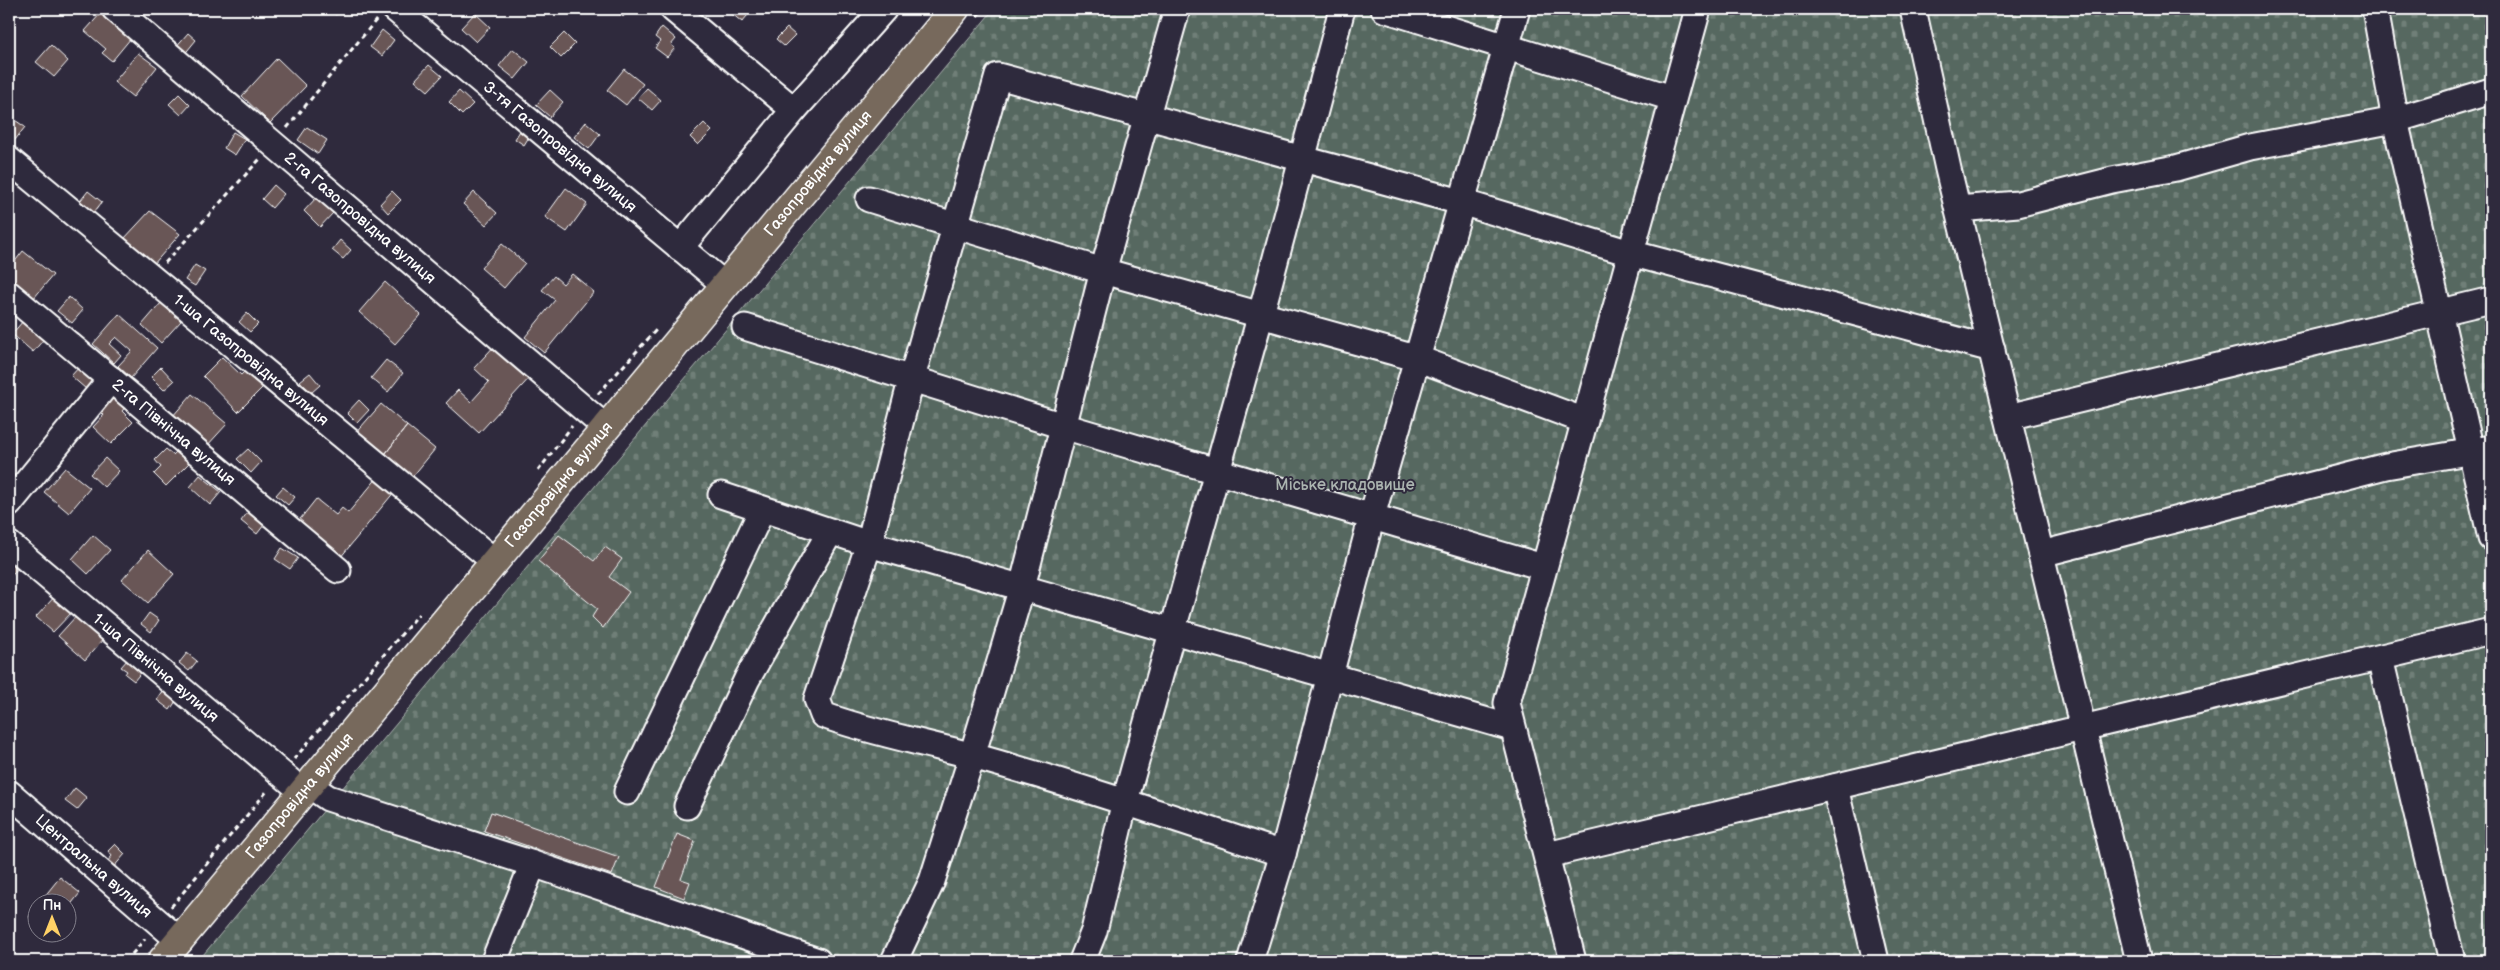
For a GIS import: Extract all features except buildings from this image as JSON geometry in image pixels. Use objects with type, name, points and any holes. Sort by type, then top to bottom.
[{"type":"main road","name":"Газопровідна вулиця","points":[[162,961],[604,427],[955,9]]},
{"type":"street","name":"2-га Газопровідна вулиця","points":[[115,9],[604,427]]},
{"type":"street","name":"3-тя Газопровідна вулиця","points":[[395,9],[725,285]]},
{"type":"street","points":[[673,9],[794,110]]},
{"type":"street","points":[[680,248],[794,110],[884,9]]},
{"type":"street","points":[[894,961],[932,881],[972,756],[1022,587],[1103,271],[1177,9]]},
{"type":"street","points":[[1082,961],[1094,931],[1125,801],[1261,314],[1300,158],[1342,9]]},
{"type":"street","points":[[1384,9],[1672,98]]},
{"type":"street","points":[[1250,961],[1283,854],[1372,516],[1419,358],[1461,202],[1517,9]]},
{"type":"street","points":[[1573,961],[1507,704],[1543,567],[1698,9]]},
{"type":"street","points":[[1913,9],[1958,209],[2139,961]]},
{"type":"street","points":[[2375,9],[2395,120],[2439,312],[2482,450],[2491,538]]},
{"type":"street","points":[[1283,854],[1125,801],[972,756],[852,726],[823,715],[819,707],[817,699],[869,544],[911,381],[998,76],[1461,202],[1630,253],[1992,349]]},
{"type":"street","points":[[1958,209],[2018,204],[2112,180],[2176,168],[2250,147],[2395,120],[2491,91]]},
{"type":"street","name":"1-ша Газопровідна вулиця","points":[[9,160],[494,560]]},
{"type":"street","points":[[870,199],[1103,271],[1419,358],[1585,421]]},
{"type":"street","name":"2-га Північна вулиця","points":[[9,294],[338,570]]},
{"type":"street","points":[[2008,417],[2491,300]]},
{"type":"street","points":[[744,327],[911,381],[1543,567]]},
{"type":"street","points":[[9,504],[111,379]]},
{"type":"street","points":[[2041,554],[2386,466],[2482,450]]},
{"type":"street","points":[[721,495],[869,544],[1512,728]]},
{"type":"street","points":[[627,792],[762,510]]},
{"type":"street","points":[[687,806],[747,679],[830,532]]},
{"type":"street","name":"1-ша Північна вулиця","points":[[9,544],[306,788],[328,798],[532,864],[818,961]]},
{"type":"street","points":[[1547,855],[2491,631]]},
{"type":"street","points":[[2380,658],[2452,961]]},
{"type":"street","points":[[1835,787],[1876,961]]},
{"type":"street","name":"Центральна вулиця","points":[[9,793],[180,941]]},
{"type":"street","points":[[494,961],[532,864]]},
{"type":"green space","name":"Міське кладовище","points":[[994,9],[2491,9],[2491,961],[198,961]]}]
